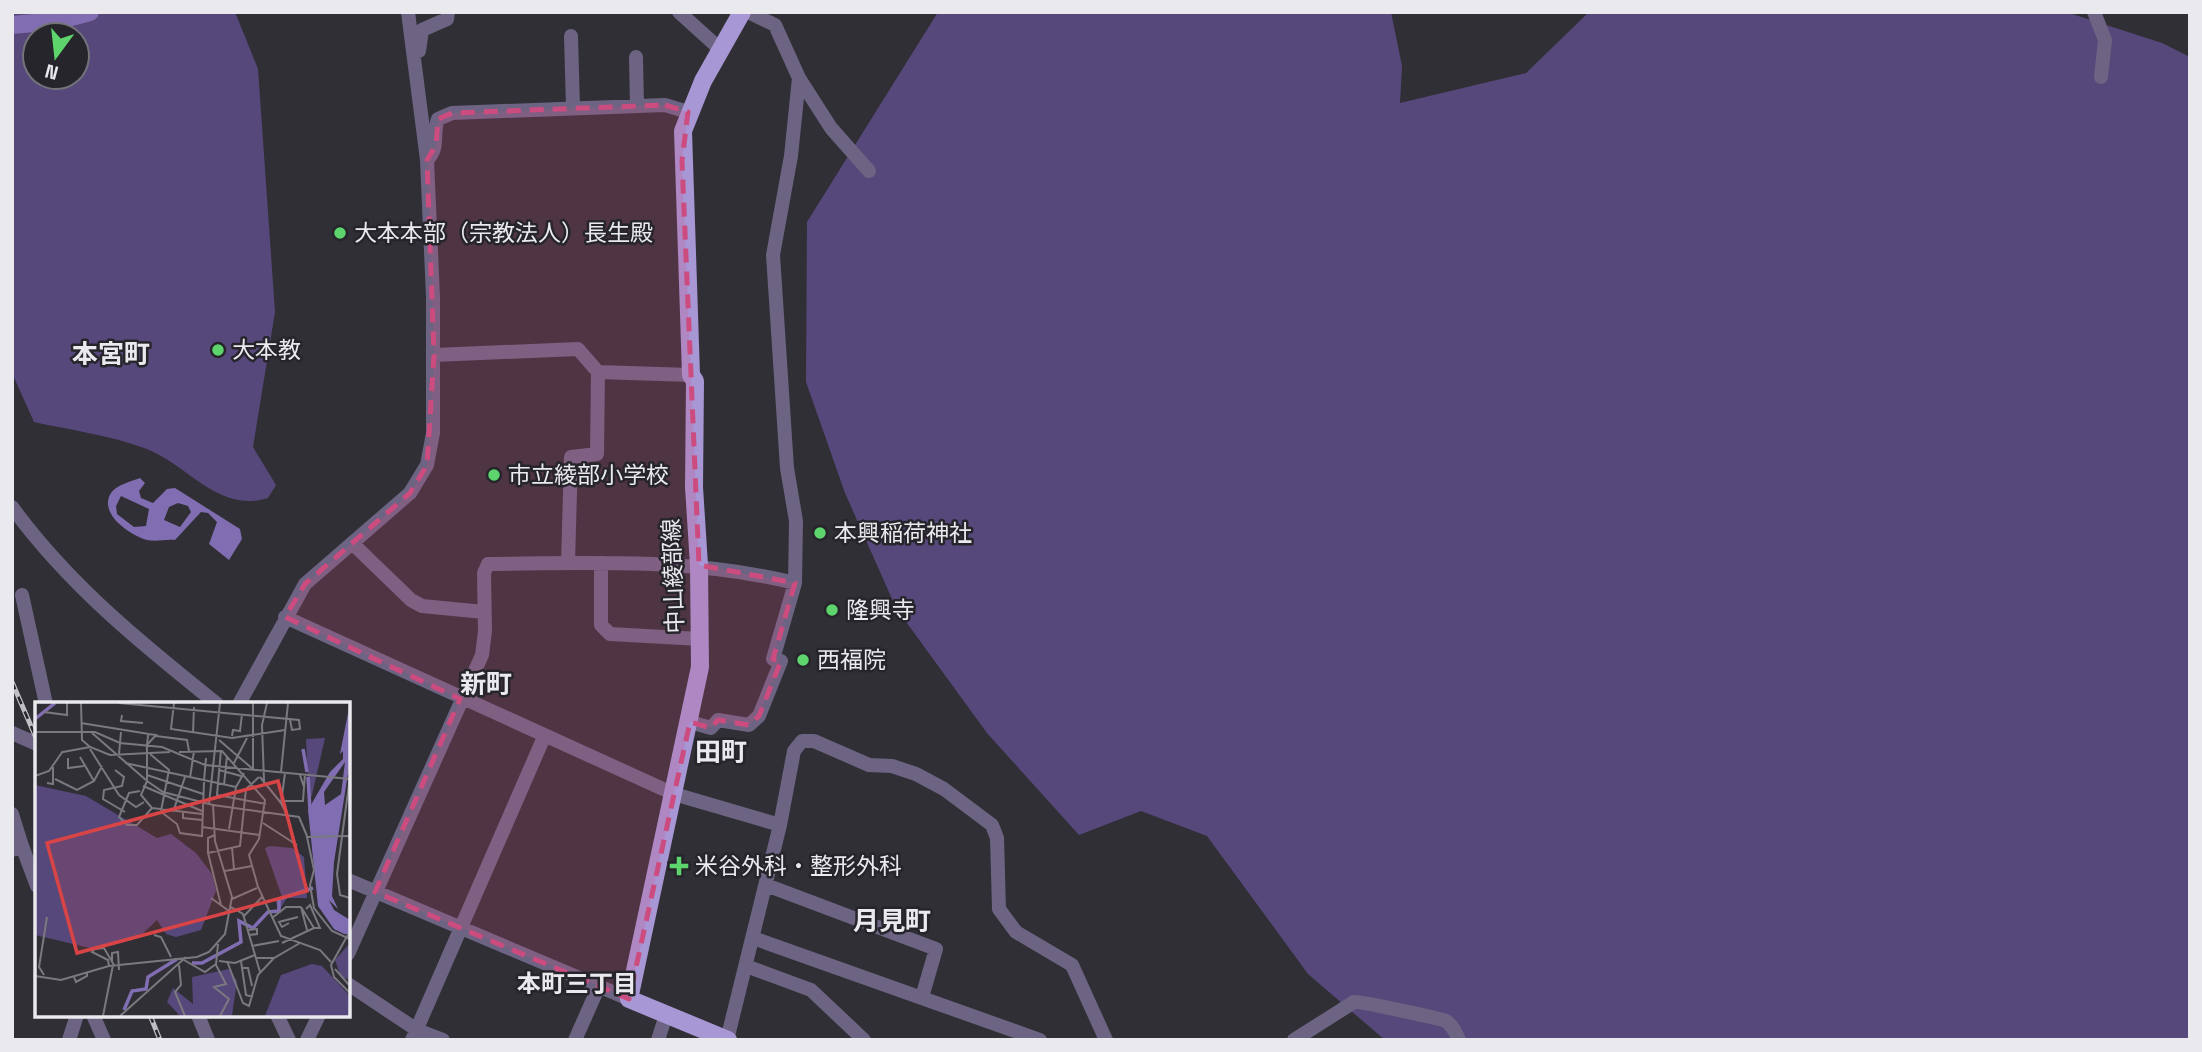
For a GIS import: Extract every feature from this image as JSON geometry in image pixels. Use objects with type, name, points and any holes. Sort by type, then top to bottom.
[{"type":"main road","name":"中山綾部線","points":[[629,999],[700,667],[699,565],[694,487],[695,381],[691,375],[682,131],[688,112],[742,12]]},
{"type":"main road","points":[[629,999],[727,1040]]},
{"type":"street","points":[[240,702],[305,584],[410,493],[426,465],[433,433],[434,355],[427,160],[408,12]]},
{"type":"street","points":[[416,66],[422,30],[447,19],[448,12]]},
{"type":"street","points":[[679,12],[720,50]]},
{"type":"street","points":[[748,12],[775,25],[799,78],[831,128],[869,171]]},
{"type":"street","points":[[2094,12],[2105,40],[2101,77]]},
{"type":"street","points":[[571,36],[573,108]]},
{"type":"street","points":[[636,57],[637,106]]},
{"type":"street","points":[[690,722],[711,728],[718,720],[750,725],[759,716],[781,661],[773,659],[795,583],[796,521],[787,468],[773,256],[792,156],[799,78]]},
{"type":"street","points":[[427,160],[436,145],[434,129],[438,119],[452,113],[665,105],[688,112]]},
{"type":"street","points":[[434,355],[578,349],[598,372],[597,454],[571,457],[568,563]]},
{"type":"street","points":[[598,372],[691,375]]},
{"type":"street","points":[[12,507],[55,561],[110,616],[215,702]]},
{"type":"street","points":[[352,542],[411,600],[422,606],[484,612]]},
{"type":"street","points":[[601,563],[601,625],[610,634],[699,639]]},
{"type":"street","points":[[350,949],[482,655],[484,573],[488,564],[699,565],[755,573],[795,583]]},
{"type":"street","points":[[22,595],[46,702]]},
{"type":"street","points":[[285,617],[460,699],[674,794],[780,825]]},
{"type":"street","points":[[12,733],[35,743]]},
{"type":"street","points":[[415,1035],[544,737]]},
{"type":"street","points":[[727,1040],[754,938],[794,751],[802,741],[814,741],[869,765],[904,770],[944,789],[992,825],[997,838],[999,909],[1016,932],[1072,965],[1106,1040]]},
{"type":"street","points":[[12,814],[17,848],[35,882]]},
{"type":"street","points":[[350,881],[629,999]]},
{"type":"street","points":[[766,885],[936,949],[922,997]]},
{"type":"street","points":[[754,938],[1040,1040]]},
{"type":"street","points":[[746,965],[811,990],[863,1040]]},
{"type":"street","points":[[350,986],[415,1035],[443,1040]]},
{"type":"street","points":[[575,1040],[599,986]]},
{"type":"street","points":[[1294,1040],[1354,1002],[1363,1001],[1403,1013],[1441,1019],[1452,1027],[1459,1040]]},
{"type":"street","points":[[658,1040],[666,1015]]},
{"type":"street","points":[[69,1040],[76,1017]]},
{"type":"street","points":[[94,1017],[104,1040]]},
{"type":"street","points":[[199,1017],[208,1040]]},
{"type":"street","points":[[278,1017],[289,1040]]},
{"type":"street","points":[[307,1040],[318,1017]]},
{"type":"street","points":[[993,1040],[1003,1026]]},
{"type":"highlighted area","points":[[665,105],[688,112],[682,161],[699,565],[795,583],[773,659],[781,661],[759,716],[749,725],[718,720],[711,728],[690,722],[629,999],[375,892],[460,699],[285,617],[305,584],[410,493],[427,465],[434,355],[427,160],[436,145],[438,119],[452,113]]},
{"type":"shaded area","points":[[12,12],[235,12],[258,69],[275,312],[253,447],[276,485],[268,498],[250,501],[234,499],[203,485],[160,455],[144,448],[103,436],[34,422],[12,373]]},
{"type":"shaded area","points":[[938,12],[1391,12],[1402,66],[1400,103],[1526,73],[1589,12],[2069,13],[2162,43],[2190,57],[2190,1040],[1385,1040],[1308,974],[1207,836],[1141,811],[1079,835],[987,733],[896,608],[845,493],[806,382],[807,222]]},
{"type":"shaded area","points":[[140,478],[145,483],[139,491],[141,498],[153,503],[167,489],[175,488],[240,529],[242,539],[229,560],[209,544],[217,522],[208,513],[201,512],[175,540],[147,540],[132,534],[118,523],[109,508],[111,493]],"holes":[[[121,496],[149,509],[146,526],[134,527],[117,514],[116,506]],[[178,503],[188,506],[191,512],[180,527],[164,520],[169,507]]]},
{"type":"waterway","points":[[12,25],[56,21],[90,12]]},
{"type":"railway","points":[[12,682],[35,735]]},
{"type":"railway","points":[[151,1017],[160,1040]]},
{"type":"place","name":"大本本部（宗教法人）長生殿","points":[[340,233]]},
{"type":"place","name":"大本教","points":[[218,350]]},
{"type":"place","name":"市立綾部小学校","points":[[494,475]]},
{"type":"place","name":"本興稲荷神社","points":[[820,533]]},
{"type":"place","name":"隆興寺","points":[[832,610]]},
{"type":"place","name":"西福院","points":[[803,660]]},
{"type":"place","name":"米谷外科・整形外科","points":[[679,866]]},
{"type":"district","name":"本宮町","points":[[111,354]]},
{"type":"district","name":"新町","points":[[486,684]]},
{"type":"district","name":"田町","points":[[721,752]]},
{"type":"district","name":"月見町","points":[[892,921]]},
{"type":"district","name":"本町三丁目","points":[[577,983]]}]
